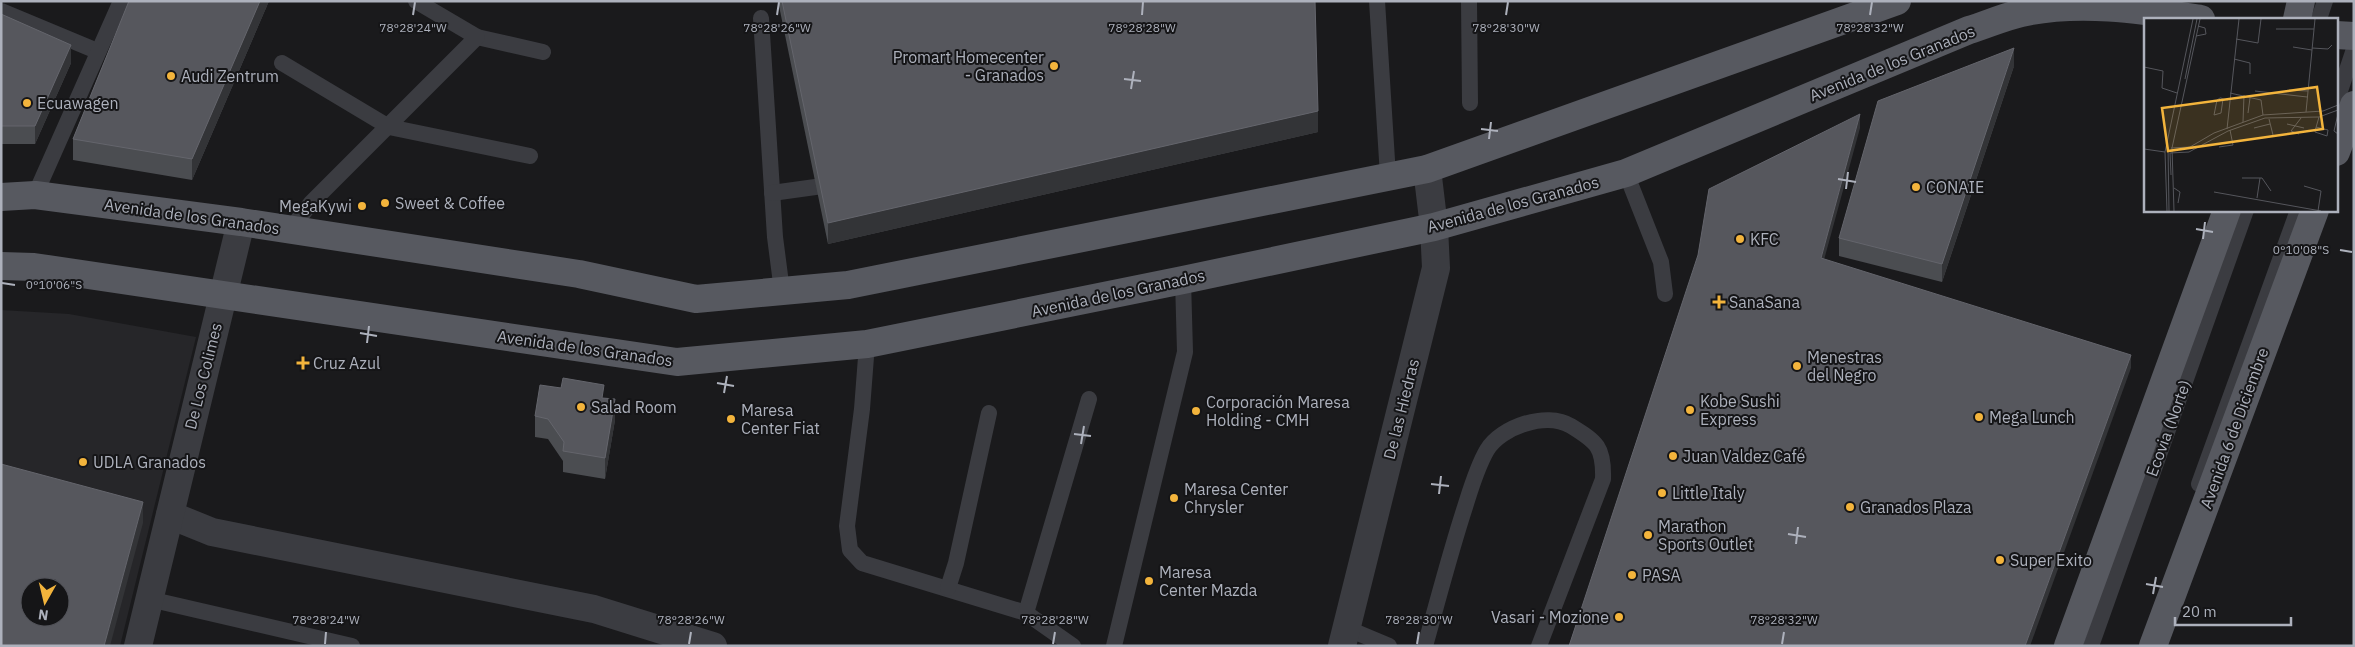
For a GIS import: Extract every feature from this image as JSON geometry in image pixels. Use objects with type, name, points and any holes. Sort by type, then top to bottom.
[{"type":"main road","name":"Avenida de los Granados","points":[[1,197],[35,195],[241,222],[579,274],[696,299],[848,286],[1427,169],[1897,1]]},
{"type":"main road","points":[[2297,18],[2301,1]]},
{"type":"main road","name":"Avenida de los Granados","points":[[1,266],[34,267],[677,362],[867,344],[1434,227],[1626,173],[1969,30],[2020,13],[2072,7],[2114,8],[2193,18]]},
{"type":"main road","points":[[2338,35],[2354,36]]},
{"type":"main road","points":[[2338,147],[2354,104]]},
{"type":"main road","points":[[2068,646],[2228,211]]},
{"type":"main road","name":"Avenida 6 de Diciembre","points":[[2153,646],[2314,211]]},
{"type":"street","name":"De las Hiedras","points":[[1344,637],[1436,268],[1434,227],[1427,169]]},
{"type":"street","name":"De Los Colimes","points":[[138,646],[241,222]]},
{"type":"street","points":[[170,514],[212,532],[594,609],[713,646]]},
{"type":"lane","points":[[35,195],[97,51],[121,1]]},
{"type":"lane","points":[[416,1],[477,37],[543,52]]},
{"type":"lane","points":[[1377,1],[1388,176]]},
{"type":"lane","points":[[1469,1],[1470,103]]},
{"type":"lane","points":[[2319,18],[2325,1]]},
{"type":"lane","points":[[1,11],[97,51]]},
{"type":"lane","points":[[761,18],[772,193],[782,291]]},
{"type":"lane","points":[[290,230],[311,203],[477,37]]},
{"type":"lane","points":[[2338,97],[2354,48]]},
{"type":"lane","points":[[282,63],[389,127],[530,156]]},
{"type":"lane","points":[[1626,173],[1661,262],[1666,294]]},
{"type":"lane","points":[[772,193],[849,182]]},
{"type":"lane","name":"Ecovia (Norte)","points":[[2090,646],[2246,211]]},
{"type":"lane","points":[[2140,646],[2298,211]]},
{"type":"lane","points":[[1114,646],[1184,352],[1183,280]]},
{"type":"lane","points":[[867,344],[862,409],[847,526],[850,550],[862,563],[1026,613],[1073,646]]},
{"type":"lane","points":[[1026,613],[1089,400]]},
{"type":"lane","points":[[948,588],[956,563],[989,414]]},
{"type":"lane","points":[[1425,646],[1460,521],[1474,479],[1487,450],[1500,434],[1542,420],[1566,424],[1592,439],[1604,458],[1604,465],[1603,479],[1539,646]]},
{"type":"lane","points":[[149,599],[352,646]]},
{"type":"lane","points":[[1344,637],[1389,646]]},
{"type":"shaded area","name":"UDLA Granados","points":[[1,310],[69,314],[196,337],[120,646],[1,646]]},
{"type":"building","name":"Audi Zentrum","points":[[129,1],[260,1],[192,159],[73,139]]},
{"type":"building","name":"Promart Homecenter - Granados","points":[[782,1],[1315,1],[1318,111],[828,223]]},
{"type":"building","name":"Ecuawagen","points":[[1,14],[71,45],[35,126],[1,126]]},
{"type":"building","name":"CONAIE","points":[[2014,48],[1942,264],[1839,238],[1878,101]]},
{"type":"building","name":"Granados Plaza","points":[[1860,114],[1821,258],[2131,355],[2025,646],[1569,646],[1698,255],[1709,189]]},
{"type":"building","points":[[563,378],[604,385],[602,398],[615,399],[605,458],[563,451],[564,442],[548,419],[535,416],[540,385],[561,388]]},
{"type":"building","points":[[1,464],[143,502],[104,646],[1,646]]},
{"type":"place","name":"Promart Homecenter - Granados","points":[[1054,66]]},
{"type":"place","name":"Audi Zentrum","points":[[171,76]]},
{"type":"place","name":"Ecuawagen","points":[[27,103]]},
{"type":"place","name":"CONAIE","points":[[1916,187]]},
{"type":"place","name":"Sweet & Coffee","points":[[385,203]]},
{"type":"place","name":"MegaKywi","points":[[362,206]]},
{"type":"place","name":"KFC","points":[[1740,239]]},
{"type":"place","name":"SanaSana","points":[[1719,302]]},
{"type":"place","name":"Cruz Azul","points":[[303,363]]},
{"type":"place","name":"Menestras del Negro","points":[[1797,366]]},
{"type":"place","name":"Salad Room","points":[[581,407]]},
{"type":"place","name":"Kobe Sushi Express","points":[[1690,410]]},
{"type":"place","name":"Corporación Maresa Holding - CMH","points":[[1196,411]]},
{"type":"place","name":"Mega Lunch","points":[[1979,417]]},
{"type":"place","name":"Maresa Center Fiat","points":[[731,419]]},
{"type":"place","name":"Juan Valdez Café","points":[[1673,456]]},
{"type":"place","name":"UDLA Granados","points":[[83,462]]},
{"type":"place","name":"Little Italy","points":[[1662,493]]},
{"type":"place","name":"Maresa Center Chrysler","points":[[1174,498]]},
{"type":"place","name":"Granados Plaza","points":[[1850,507]]},
{"type":"place","name":"Marathon Sports Outlet","points":[[1648,535]]},
{"type":"place","name":"Super Exito","points":[[2000,560]]},
{"type":"place","name":"PASA","points":[[1632,575]]},
{"type":"place","name":"Maresa Center Mazda","points":[[1149,581]]},
{"type":"place","name":"Vasari - Mozione","points":[[1619,617]]}]
